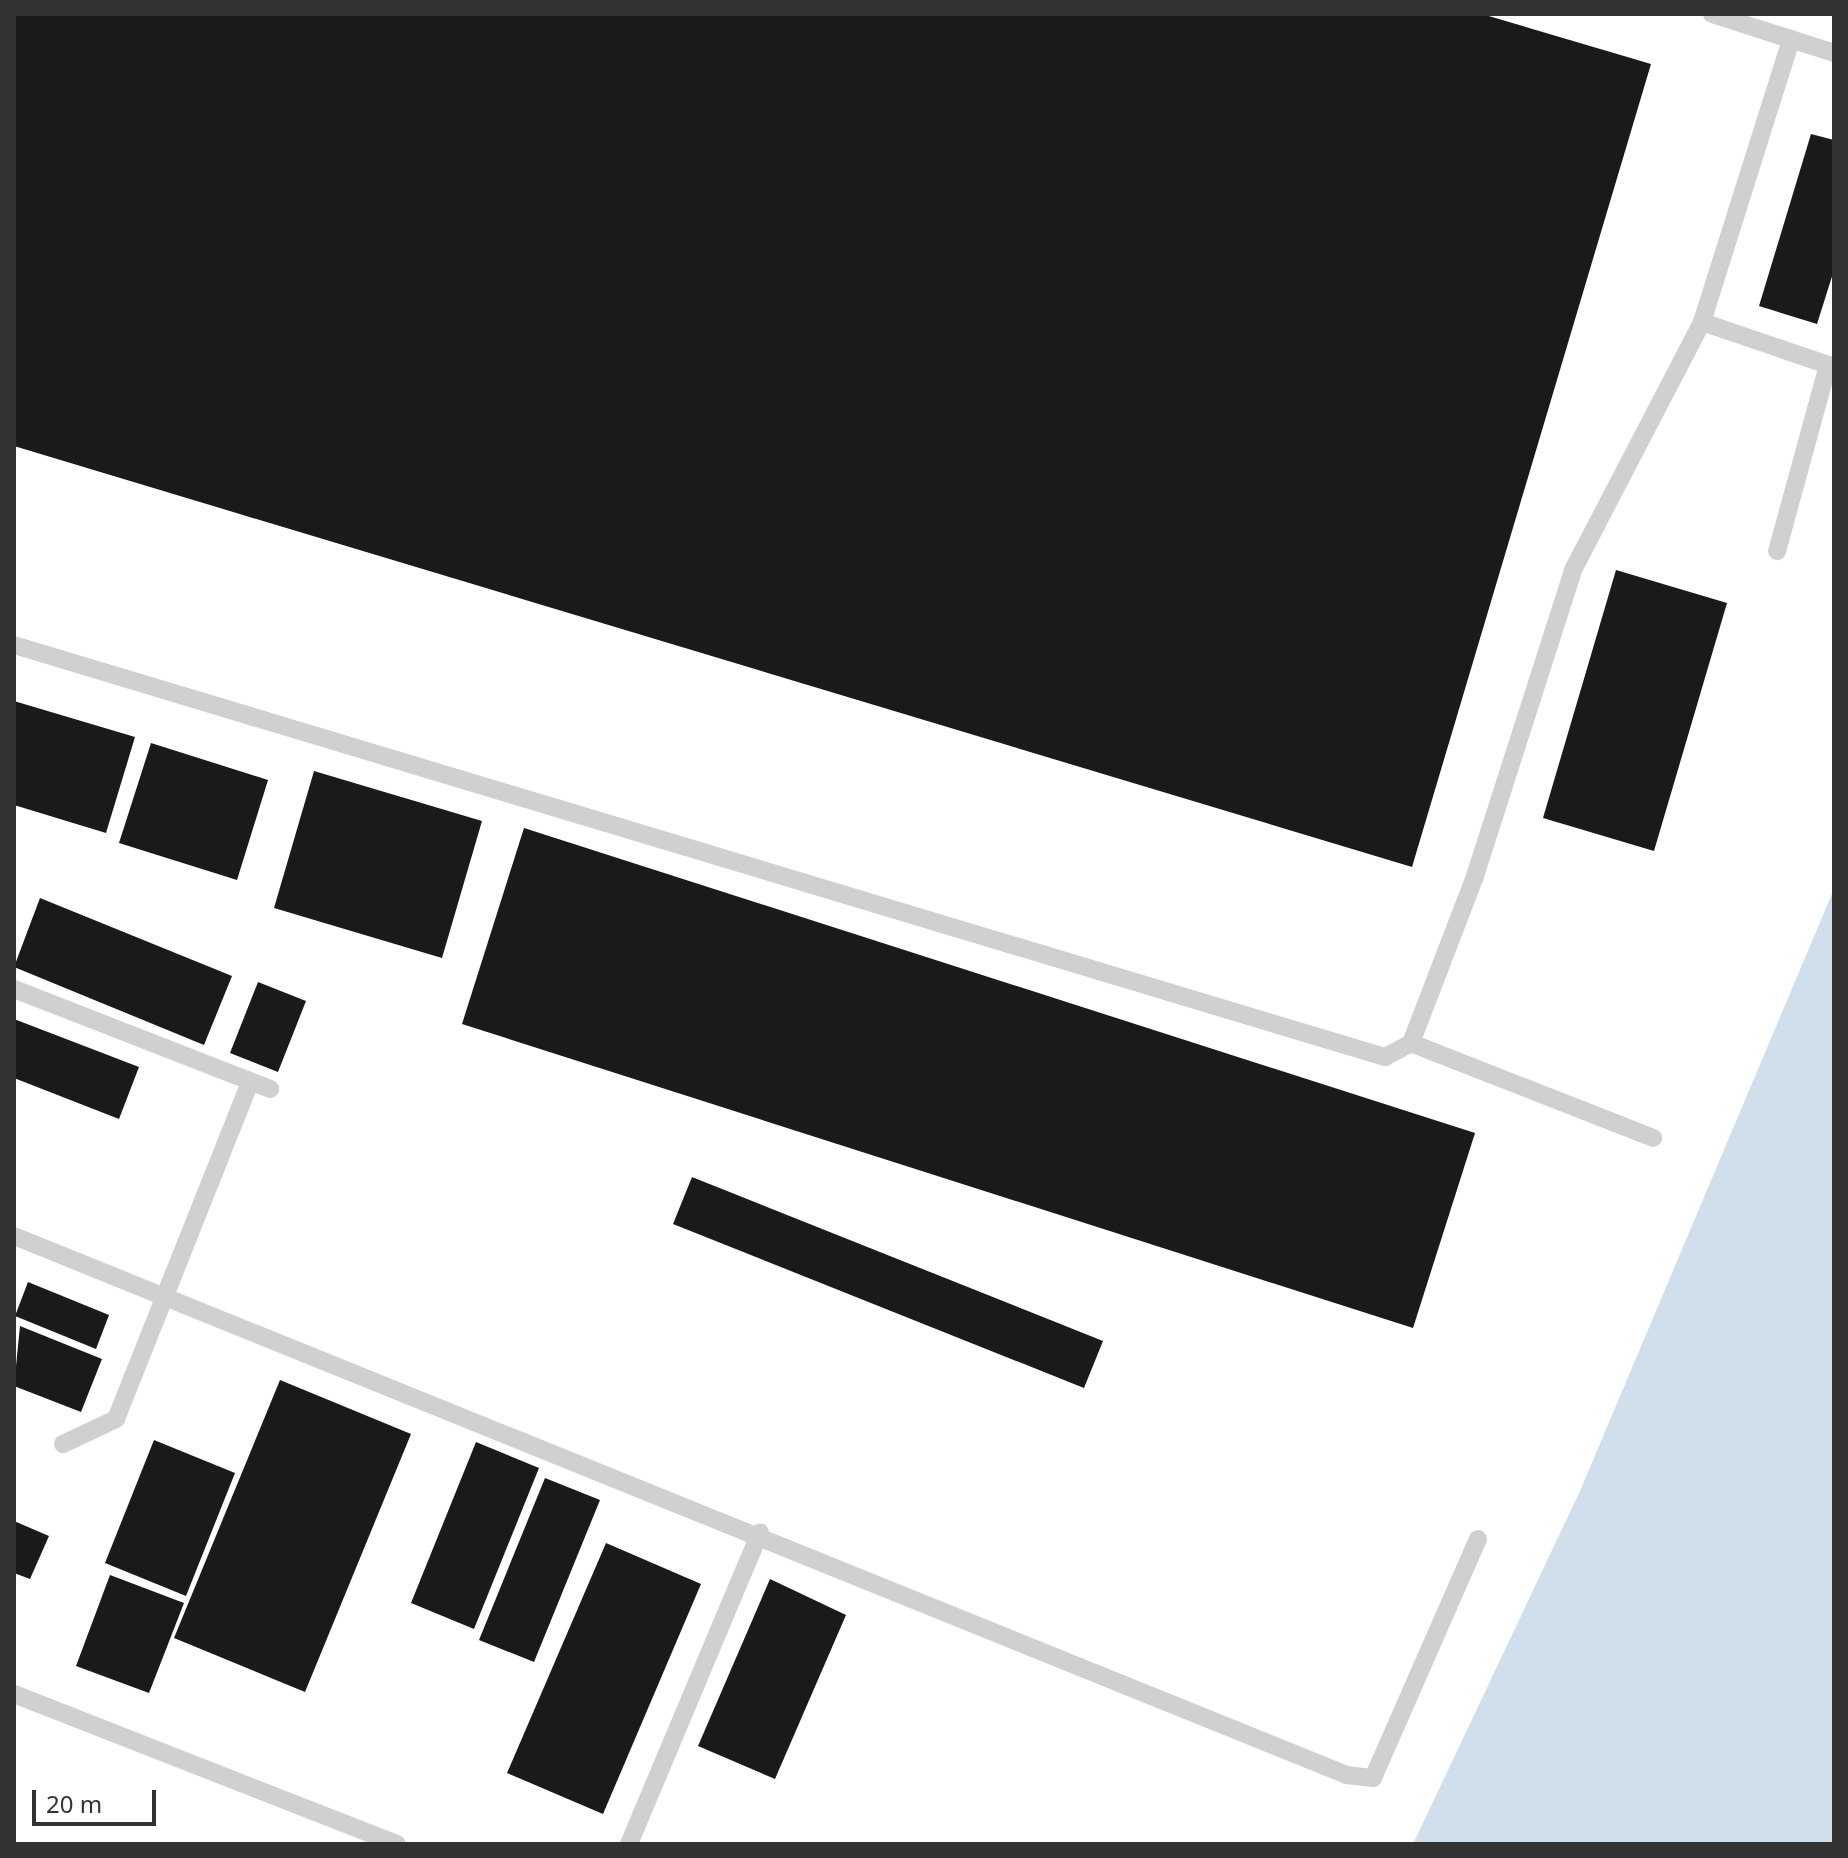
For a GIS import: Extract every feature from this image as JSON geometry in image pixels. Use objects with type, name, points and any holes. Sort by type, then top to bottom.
[{"type":"lane","points":[[1712,14],[1834,53]]},
{"type":"lane","points":[[14,645],[1385,1057],[1411,1043],[1475,876],[1573,570],[1702,322],[1791,39]]},
{"type":"lane","points":[[1702,322],[1828,365],[1777,551]]},
{"type":"lane","points":[[14,989],[270,1089]]},
{"type":"lane","points":[[1411,1043],[1653,1138]]},
{"type":"lane","points":[[63,1444],[116,1419],[169,1296],[250,1082]]},
{"type":"lane","points":[[14,1236],[760,1532],[1347,1775],[1373,1778],[1478,1539]]},
{"type":"lane","points":[[629,1844],[760,1532]]},
{"type":"lane","points":[[14,1694],[397,1844]]},
{"type":"water","points":[[1834,889],[1834,1844],[1413,1844],[1580,1491]]},
{"type":"building","points":[[14,14],[1482,14],[1651,64],[1412,867],[14,446]]},
{"type":"building","points":[[1811,134],[1834,140],[1834,270],[1817,324],[1759,306]]},
{"type":"building","points":[[1616,570],[1727,603],[1654,851],[1543,818]]},
{"type":"building","points":[[14,701],[135,737],[106,833],[14,805]]},
{"type":"building","points":[[151,743],[268,780],[237,880],[119,843]]},
{"type":"building","points":[[314,771],[482,821],[442,958],[274,908]]},
{"type":"building","points":[[524,828],[1475,1133],[1413,1328],[462,1024]]},
{"type":"building","points":[[40,898],[232,976],[204,1045],[14,967]]},
{"type":"building","points":[[258,982],[306,1001],[278,1072],[230,1053]]},
{"type":"building","points":[[14,1019],[139,1067],[119,1119],[14,1078]]},
{"type":"building","points":[[692,1177],[1103,1341],[1084,1388],[673,1224]]},
{"type":"building","points":[[28,1282],[109,1315],[96,1349],[15,1316]]},
{"type":"building","points":[[20,1326],[102,1359],[81,1412],[14,1386]]},
{"type":"building","points":[[280,1380],[411,1434],[305,1692],[174,1638]]},
{"type":"building","points":[[154,1440],[235,1473],[186,1596],[105,1563]]},
{"type":"building","points":[[476,1442],[539,1468],[474,1629],[411,1603]]},
{"type":"building","points":[[545,1478],[600,1500],[534,1662],[479,1640]]},
{"type":"building","points":[[14,1521],[49,1536],[30,1579],[14,1573]]},
{"type":"building","points":[[606,1543],[701,1584],[603,1814],[507,1773]]},
{"type":"building","points":[[110,1575],[184,1603],[149,1693],[76,1666]]},
{"type":"building","points":[[770,1579],[846,1615],[775,1779],[698,1746]]}]
